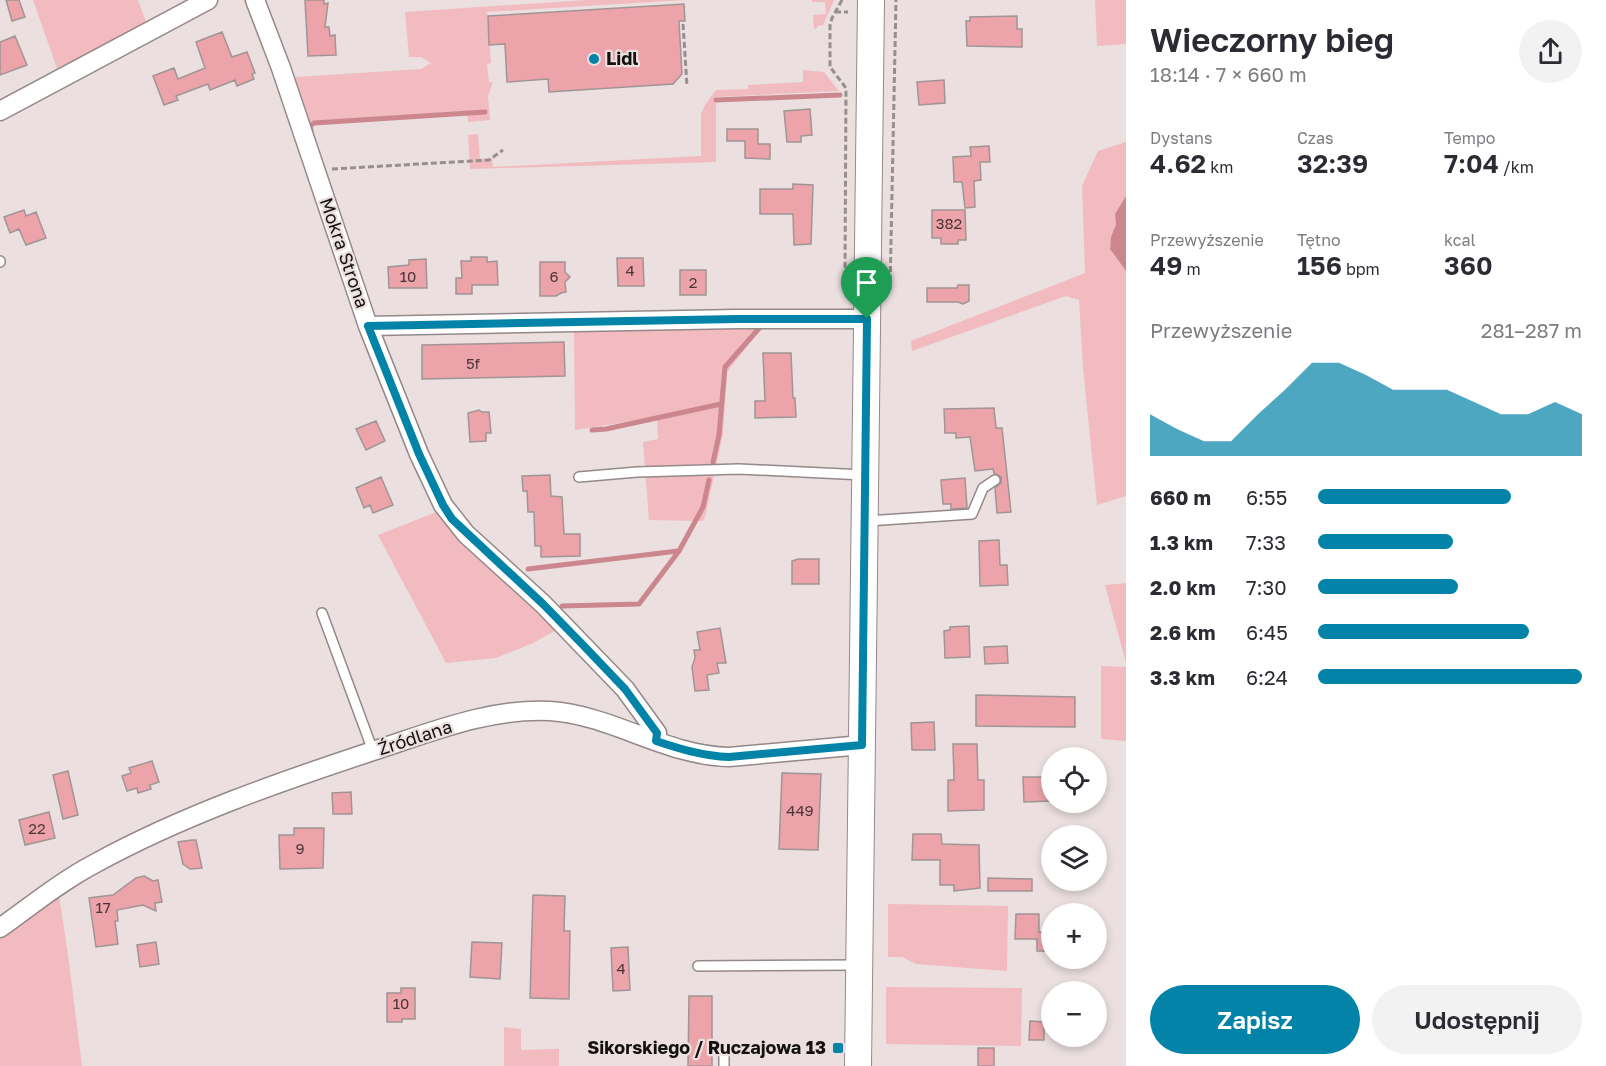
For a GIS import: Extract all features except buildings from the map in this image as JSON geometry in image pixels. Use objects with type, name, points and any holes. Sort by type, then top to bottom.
[{"type":"main road","points":[[858,1066],[867,319],[886,9]]},
{"type":"street","points":[[0,111],[208,0]]},
{"type":"street","name":"Mokra Strona","points":[[255,0],[316,170],[368,326],[419,454],[447,512],[466,534],[543,604],[625,689],[657,733],[656,741]]},
{"type":"street","points":[[368,326],[737,319],[867,319]]},
{"type":"street","name":"Źródlana","points":[[0,928],[91,865],[134,843],[244,798],[373,751],[447,727],[487,717],[530,711],[550,711],[579,716],[699,754],[712,756],[729,757],[862,745]]},
{"type":"lane","points":[[579,477],[637,471],[739,469],[866,475]]},
{"type":"lane","points":[[865,521],[972,514],[983,488],[995,480]]},
{"type":"lane","points":[[322,613],[373,751]]},
{"type":"lane","points":[[698,966],[860,965]]},
{"type":"lane","points":[[724,1049],[724,1066]]},
{"type":"path","points":[[830,64],[830,25],[842,0]]},
{"type":"path","points":[[836,12],[848,12]]},
{"type":"path","points":[[683,24],[687,86]]},
{"type":"path","points":[[316,170],[489,160],[503,150]]},
{"type":"shaded area","points":[[33,0],[138,0],[148,27],[59,74]]},
{"type":"shaded area","points":[[587,0],[685,0],[487,12],[491,63],[487,64],[489,82],[493,82],[488,96],[490,120],[468,122],[467,111],[305,122],[293,78],[421,69],[431,63],[421,57],[409,57],[405,12]]},
{"type":"shaded area","points":[[812,0],[834,0],[823,25],[814,29],[813,15],[826,14],[825,2],[812,2]]},
{"type":"shaded area","points":[[1095,0],[1126,0],[1126,44],[1097,46]]},
{"type":"shaded area","points":[[803,70],[824,72],[839,91],[716,97],[716,162],[470,169],[468,135],[478,134],[480,159],[492,158],[493,167],[701,156],[701,114],[716,90],[748,89],[748,85],[803,82]]},
{"type":"shaded area","points":[[1126,142],[1126,196],[1115,214],[1116,224],[1111,237],[1110,249],[1126,271],[1126,496],[1097,505],[1083,368],[1079,300],[1066,296],[912,351],[911,341],[1085,273],[1082,186],[1098,151]]},
{"type":"shaded area","points":[[1126,196],[1126,271],[1110,249],[1111,237],[1116,224],[1115,214]]},
{"type":"shaded area","points":[[762,327],[727,372],[723,434],[703,521],[649,520],[643,442],[658,439],[657,417],[575,430],[574,329]]},
{"type":"shaded area","points":[[439,511],[560,628],[533,643],[496,658],[446,663],[378,535]]},
{"type":"shaded area","points":[[1126,583],[1126,663],[1105,585]]},
{"type":"shaded area","points":[[1101,666],[1126,667],[1126,741],[1101,739]]},
{"type":"shaded area","points":[[59,895],[82,1066],[0,1066],[0,935]]},
{"type":"shaded area","points":[[888,904],[1008,906],[1007,971],[916,964],[902,957],[888,957]]},
{"type":"shaded area","points":[[886,987],[1022,988],[1021,1046],[886,1044]]},
{"type":"shaded area","points":[[504,1027],[521,1029],[521,1050],[559,1049],[559,1066],[504,1066]]},
{"type":"waterway","points":[[716,100],[840,95]]},
{"type":"waterway","points":[[311,131],[310,126],[314,123],[485,112]]},
{"type":"waterway","points":[[713,462],[719,435],[725,367],[762,325]]},
{"type":"waterway","points":[[592,430],[721,404]]},
{"type":"waterway","points":[[562,606],[639,604],[679,551],[703,507],[709,480]]},
{"type":"waterway","points":[[528,569],[678,551]]},
{"type":"place","name":"Lidl","points":[[594,59]]},
{"type":"place","name":"Sikorskiego / Ruczajowa 13","points":[[838,1048]]},
{"type":"route","points":[[737,319],[867,319],[862,745],[729,757],[699,754],[656,741],[657,733],[625,689],[543,604],[452,519],[419,454],[368,326],[737,319]]}]
